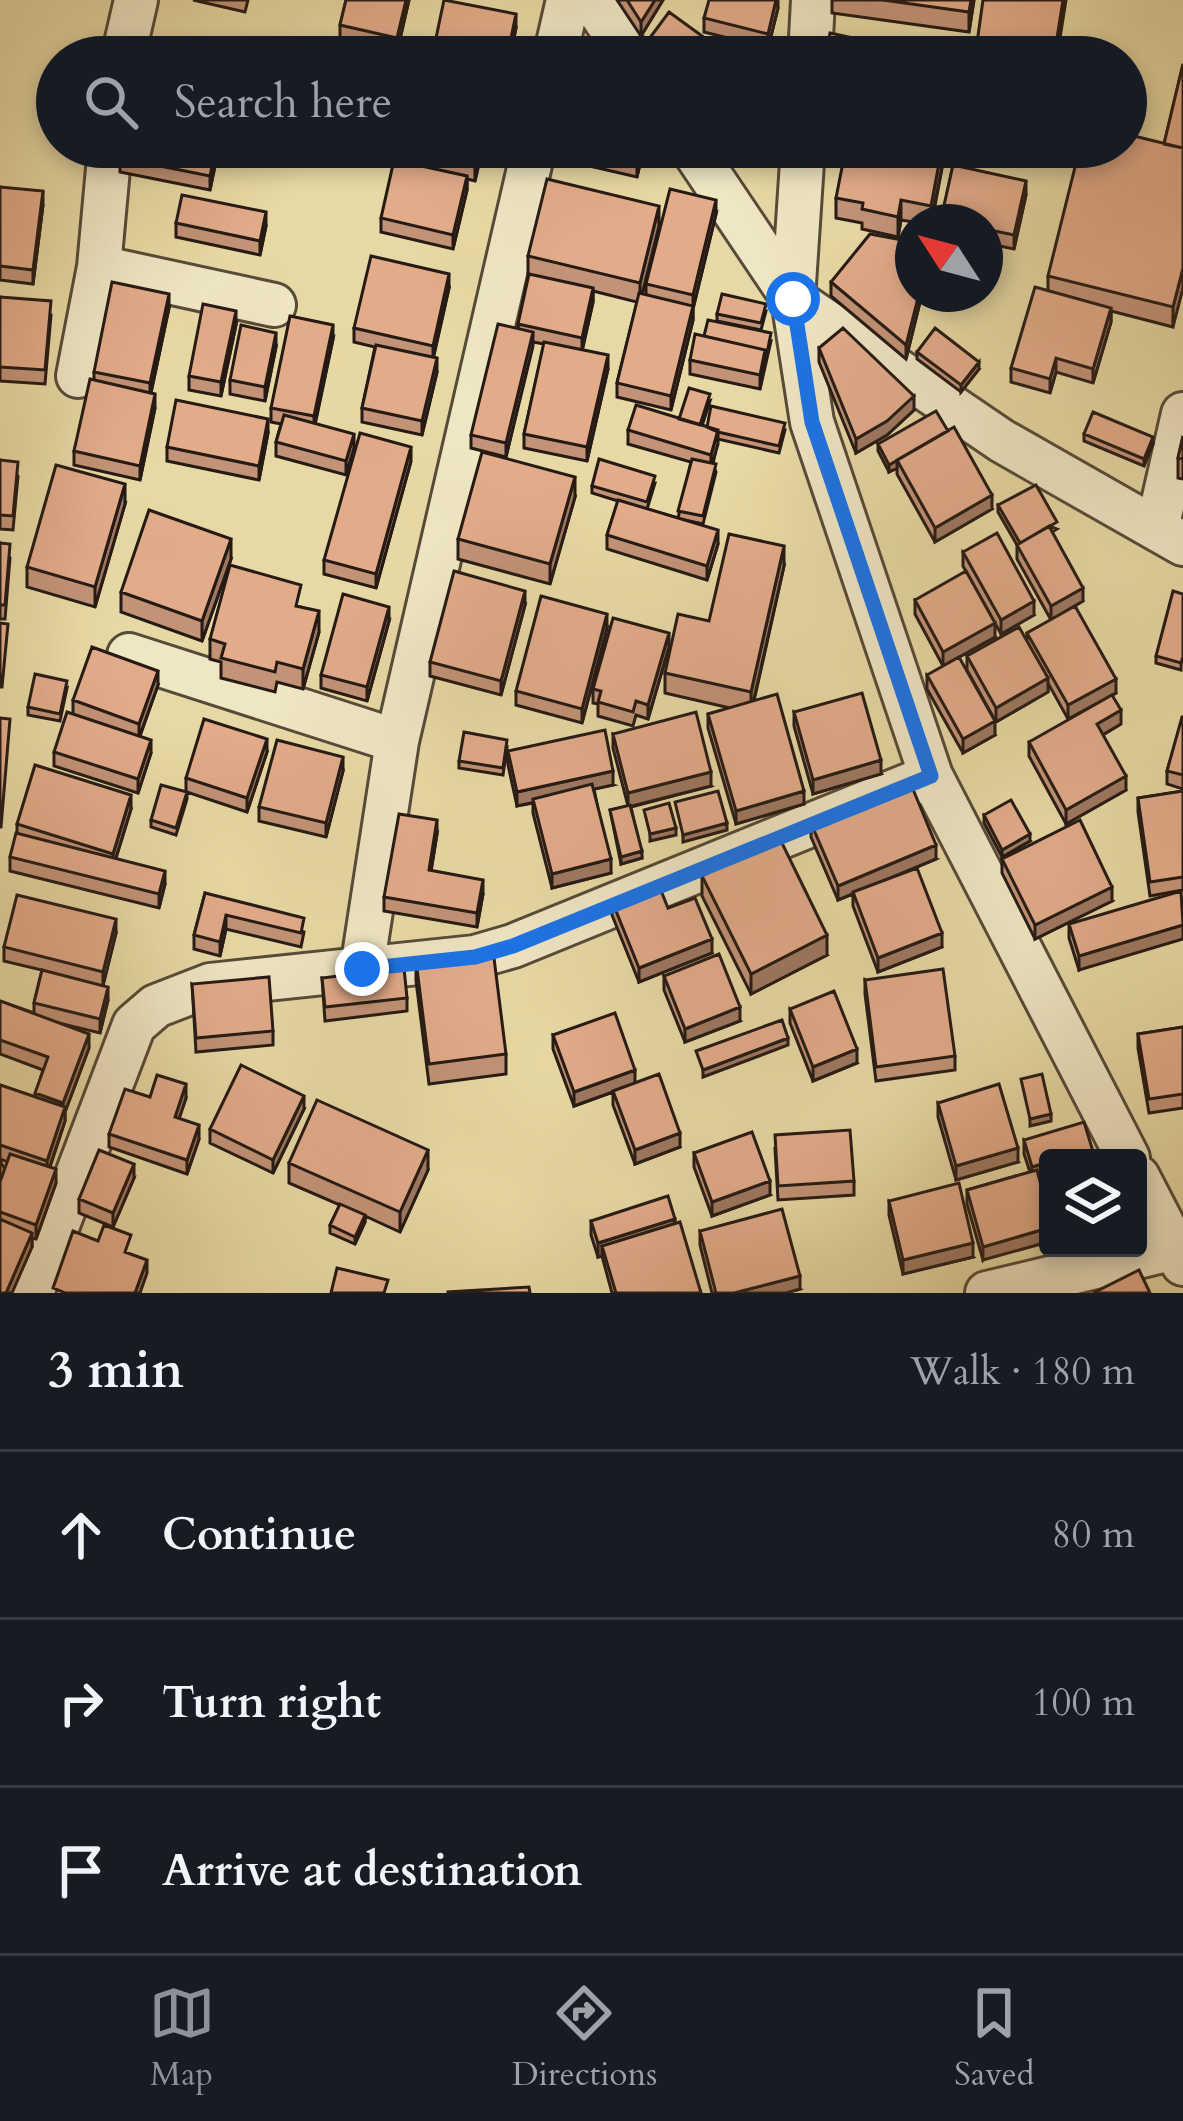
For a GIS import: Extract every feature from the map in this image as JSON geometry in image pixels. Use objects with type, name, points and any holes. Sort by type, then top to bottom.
[{"type":"street","points":[[128,36],[136,0]]},
{"type":"street","points":[[560,36],[568,0]]},
{"type":"street","points":[[592,0],[616,36]]},
{"type":"street","points":[[810,36],[813,0]]},
{"type":"street","points":[[78,376],[99,267],[108,168]]},
{"type":"street","points":[[362,969],[398,741],[529,168]]},
{"type":"street","points":[[705,168],[793,299],[1002,441],[1170,537],[1183,414]]},
{"type":"street","points":[[802,168],[793,299],[812,422],[931,776],[1123,1149]]},
{"type":"street","points":[[99,267],[274,304]]},
{"type":"street","points":[[129,655],[398,741]]},
{"type":"street","points":[[32,1293],[134,1025],[156,1006],[209,986],[475,957],[513,946],[931,776]]},
{"type":"street","points":[[987,1293],[1179,1256],[1147,1194]]},
{"type":"building","points":[[346,0],[406,0],[397,36],[340,25]]},
{"type":"building","points":[[444,0],[516,14],[511,36],[436,36]]},
{"type":"building","points":[[627,0],[655,0],[641,22]]},
{"type":"building","points":[[709,0],[776,0],[768,34],[704,18]]},
{"type":"building","points":[[883,0],[971,0],[969,12]]},
{"type":"building","points":[[983,0],[1063,0],[1057,36],[978,36]]},
{"type":"building","points":[[669,12],[702,36],[651,36]]},
{"type":"building","points":[[1183,64],[1183,148],[1164,144]]},
{"type":"building","points":[[1147,139],[1183,148],[1183,268],[1173,307],[1048,276],[1075,168],[1147,168]]},
{"type":"building","points":[[170,168],[212,168],[210,176]]},
{"type":"building","points":[[392,168],[430,168],[467,176],[453,235],[381,218]]},
{"type":"building","points":[[842,168],[938,168],[931,204],[901,200],[895,204],[895,216],[862,209],[863,203],[836,198]]},
{"type":"building","points":[[952,168],[1026,181],[1014,235],[1003,233],[1003,204],[944,204]]},
{"type":"building","points":[[547,179],[659,206],[640,283],[528,256]]},
{"type":"building","points":[[0,187],[43,191],[33,270],[0,266]]},
{"type":"building","points":[[670,189],[716,200],[693,295],[646,284]]},
{"type":"building","points":[[182,195],[266,212],[260,241],[176,223]]},
{"type":"building","points":[[870,234],[895,239],[895,312],[914,312],[906,345],[831,282]]},
{"type":"building","points":[[371,256],[449,274],[433,346],[354,328]]},
{"type":"building","points":[[529,274],[593,288],[582,338],[518,324]]},
{"type":"building","points":[[112,282],[169,294],[150,383],[94,372]]},
{"type":"building","points":[[1035,287],[1111,308],[1093,369],[1056,358],[1050,379],[1011,368]]},
{"type":"building","points":[[639,293],[693,306],[671,396],[617,383]]},
{"type":"building","points":[[722,294],[766,304],[761,323],[717,314]]},
{"type":"building","points":[[0,297],[51,301],[45,370],[0,367]]},
{"type":"building","points":[[203,304],[236,311],[221,382],[189,376]]},
{"type":"building","points":[[290,316],[333,325],[314,416],[271,408]]},
{"type":"building","points":[[708,320],[771,333],[767,353],[704,336]]},
{"type":"building","points":[[498,324],[533,332],[506,443],[471,435]]},
{"type":"building","points":[[241,325],[276,333],[265,387],[230,380]]},
{"type":"building","points":[[843,328],[914,396],[887,421],[856,439],[819,348]]},
{"type":"building","points":[[935,328],[979,362],[961,385],[917,352]]},
{"type":"building","points":[[695,334],[765,350],[760,375],[690,360]]},
{"type":"building","points":[[544,342],[608,355],[587,447],[524,434]]},
{"type":"building","points":[[376,345],[437,358],[422,421],[362,408]]},
{"type":"building","points":[[90,379],[155,394],[140,466],[74,451]]},
{"type":"building","points":[[689,388],[710,394],[700,425],[679,419]]},
{"type":"building","points":[[176,400],[268,419],[259,466],[167,447]]},
{"type":"building","points":[[636,405],[718,430],[711,455],[628,430]]},
{"type":"building","points":[[711,406],[785,423],[779,446],[707,427]]},
{"type":"building","points":[[936,411],[948,431],[889,465],[878,444]]},
{"type":"building","points":[[1093,412],[1153,437],[1144,459],[1084,434]]},
{"type":"building","points":[[284,415],[354,434],[346,461],[276,442]]},
{"type":"building","points":[[954,427],[992,495],[935,528],[897,460]]},
{"type":"building","points":[[360,433],[411,447],[376,574],[324,560]]},
{"type":"building","points":[[482,452],[575,477],[550,564],[458,539]]},
{"type":"building","points":[[599,459],[655,476],[647,502],[592,486]]},
{"type":"building","points":[[692,459],[716,464],[703,516],[678,511]]},
{"type":"building","points":[[0,460],[18,462],[13,516],[0,515]]},
{"type":"building","points":[[56,465],[125,484],[95,587],[27,567]]},
{"type":"building","points":[[1036,485],[1057,522],[1020,543],[998,505]]},
{"type":"building","points":[[618,500],[718,530],[707,566],[607,535]]},
{"type":"building","points":[[149,510],[231,539],[202,621],[121,592]]},
{"type":"building","points":[[1049,526],[1083,588],[1051,606],[1017,545]]},
{"type":"building","points":[[997,533],[1034,601],[1001,620],[963,552]]},
{"type":"building","points":[[729,534],[784,546],[751,692],[665,673],[678,614],[709,621]]},
{"type":"building","points":[[0,543],[10,544],[5,605],[0,605]]},
{"type":"building","points":[[230,565],[301,585],[296,606],[319,611],[303,669],[277,662],[275,672],[221,658],[225,644],[210,639]]},
{"type":"building","points":[[454,571],[525,591],[501,681],[430,662]]},
{"type":"building","points":[[966,571],[995,623],[943,652],[915,600]]},
{"type":"building","points":[[1173,591],[1183,594],[1181,663],[1156,656]]},
{"type":"building","points":[[343,594],[389,607],[367,687],[321,675]]},
{"type":"building","points":[[541,596],[607,614],[582,709],[516,691]]},
{"type":"building","points":[[1075,606],[1116,679],[1068,705],[1027,633]]},
{"type":"building","points":[[613,618],[669,633],[648,705],[636,701],[633,712],[598,702],[601,691],[593,689]]},
{"type":"building","points":[[0,623],[8,624],[2,687],[0,687]]},
{"type":"building","points":[[1019,627],[1048,678],[996,708],[967,656]]},
{"type":"building","points":[[92,647],[158,671],[139,724],[73,700]]},
{"type":"building","points":[[959,657],[995,721],[963,739],[927,675]]},
{"type":"building","points":[[35,674],[67,681],[60,714],[28,707]]},
{"type":"building","points":[[862,693],[881,760],[813,780],[794,712]]},
{"type":"building","points":[[777,694],[804,791],[736,811],[708,714]]},
{"type":"building","points":[[1112,695],[1121,710],[1097,724],[1126,776],[1066,810],[1029,742]]},
{"type":"building","points":[[67,712],[151,740],[138,779],[54,752]]},
{"type":"building","points":[[696,712],[711,772],[628,793],[613,734]]},
{"type":"building","points":[[1183,717],[1183,775],[1167,771]]},
{"type":"building","points":[[0,718],[10,719],[1,827],[0,827]]},
{"type":"building","points":[[204,719],[267,739],[247,798],[186,778]]},
{"type":"building","points":[[605,730],[613,771],[517,792],[508,751]]},
{"type":"building","points":[[464,732],[507,740],[503,768],[459,761]]},
{"type":"building","points":[[277,740],[343,757],[326,823],[259,807]]},
{"type":"building","points":[[35,765],[131,795],[113,854],[17,824]]},
{"type":"building","points":[[910,782],[936,845],[838,886],[811,823]]},
{"type":"building","points":[[592,784],[611,859],[552,874],[533,799]]},
{"type":"building","points":[[161,785],[187,792],[176,828],[151,820]]},
{"type":"building","points":[[718,791],[727,823],[683,835],[675,802]]},
{"type":"building","points":[[1183,791],[1183,877],[1150,882],[1138,798]]},
{"type":"building","points":[[1011,800],[1030,834],[1002,850],[984,815]]},
{"type":"building","points":[[669,803],[676,828],[650,834],[644,810]]},
{"type":"building","points":[[630,805],[642,851],[621,857],[610,810]]},
{"type":"building","points":[[399,814],[437,820],[429,870],[483,880],[477,913],[384,897]]},
{"type":"building","points":[[1080,820],[1112,887],[1035,925],[1002,859]]},
{"type":"building","points":[[16,833],[165,871],[159,894],[10,857]]},
{"type":"building","points":[[779,837],[827,935],[751,974],[702,876]]},
{"type":"building","points":[[917,868],[942,933],[878,958],[853,892]]},
{"type":"building","points":[[658,883],[668,908],[695,898],[712,939],[639,968],[612,901]]},
{"type":"building","points":[[1181,891],[1183,925],[1079,956],[1069,924]]},
{"type":"building","points":[[205,893],[304,918],[301,933],[226,915],[220,942],[194,935]]},
{"type":"building","points":[[17,895],[116,919],[103,972],[4,947]]},
{"type":"building","points":[[493,950],[506,1054],[429,1064],[416,961]]},
{"type":"building","points":[[719,954],[740,1007],[685,1029],[664,976]]},
{"type":"building","points":[[404,968],[407,998],[325,1007],[322,978]]},
{"type":"building","points":[[943,969],[955,1056],[876,1067],[865,980]]},
{"type":"building","points":[[42,970],[108,987],[100,1019],[34,1003]]},
{"type":"building","points":[[269,977],[273,1031],[196,1038],[192,984]]},
{"type":"building","points":[[834,991],[857,1049],[813,1067],[790,1009]]},
{"type":"building","points":[[0,1001],[89,1034],[63,1103],[35,1093],[48,1057],[0,1040]]},
{"type":"building","points":[[615,1013],[635,1070],[574,1092],[553,1035]]},
{"type":"building","points":[[782,1020],[788,1038],[703,1070],[696,1051]]},
{"type":"building","points":[[1183,1027],[1183,1094],[1149,1099],[1138,1034]]},
{"type":"building","points":[[241,1065],[304,1096],[273,1160],[210,1129]]},
{"type":"building","points":[[659,1074],[680,1133],[635,1150],[613,1091]]},
{"type":"building","points":[[1042,1074],[1051,1114],[1030,1119],[1021,1079]]},
{"type":"building","points":[[157,1075],[186,1084],[175,1117],[199,1125],[187,1160],[109,1134],[125,1089],[150,1097]]},
{"type":"building","points":[[999,1084],[1018,1148],[956,1166],[938,1103]]},
{"type":"building","points":[[0,1085],[65,1107],[47,1161],[0,1145]]},
{"type":"building","points":[[317,1100],[428,1150],[400,1212],[289,1163]]},
{"type":"building","points":[[1084,1122],[1092,1149],[1039,1149],[1039,1165],[1032,1167],[1024,1140]]},
{"type":"building","points":[[850,1130],[854,1181],[778,1186],[775,1135]]},
{"type":"building","points":[[752,1132],[770,1181],[712,1202],[694,1153]]},
{"type":"building","points":[[99,1150],[134,1164],[113,1213],[79,1199]]},
{"type":"building","points":[[10,1154],[56,1169],[36,1225],[0,1212],[0,1182]]},
{"type":"building","points":[[1037,1170],[1039,1231],[983,1247],[967,1190]]},
{"type":"building","points":[[959,1183],[973,1243],[903,1260],[889,1201]]},
{"type":"building","points":[[668,1196],[675,1219],[598,1243],[591,1221]]},
{"type":"building","points":[[340,1204],[365,1215],[355,1237],[330,1225]]},
{"type":"building","points":[[782,1209],[800,1276],[716,1293],[700,1231]]},
{"type":"building","points":[[0,1219],[32,1233],[6,1293],[0,1293]]},
{"type":"building","points":[[680,1222],[701,1293],[616,1293],[602,1246]]},
{"type":"building","points":[[104,1225],[131,1235],[125,1252],[147,1260],[135,1293],[65,1293],[53,1288],[73,1231],[98,1241]]},
{"type":"building","points":[[337,1268],[388,1280],[384,1293],[331,1293]]},
{"type":"building","points":[[1139,1270],[1150,1293],[1093,1293]]},
{"type":"building","points":[[529,1287],[530,1293],[448,1293],[448,1292]]},
{"type":"route","points":[[362,969],[475,957],[513,946],[931,776],[812,422],[793,299]]}]
